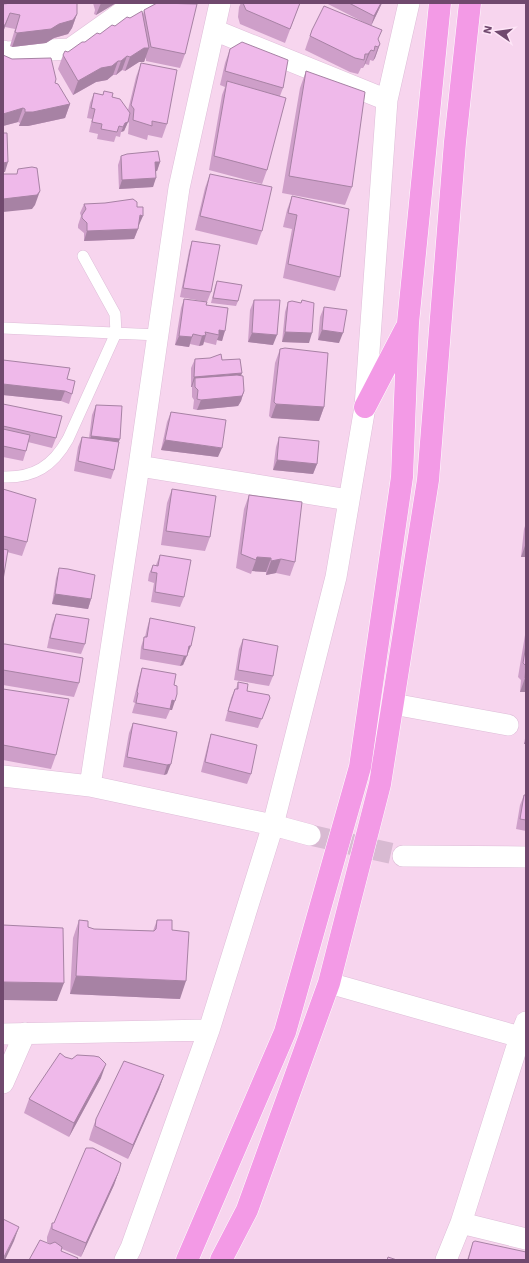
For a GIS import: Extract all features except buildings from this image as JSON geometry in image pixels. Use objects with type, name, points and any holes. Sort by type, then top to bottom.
[{"type":"highway","points":[[187,1260],[285,1032],[360,767],[402,477],[408,323],[440,3]]},
{"type":"highway","points":[[221,1260],[247,1210],[329,983],[380,784],[428,480],[455,150],[470,3]]},
{"type":"highway","points":[[365,407],[408,323]]},
{"type":"street","points":[[3,51],[70,49],[128,8],[153,3]]},
{"type":"street","points":[[90,786],[139,466],[179,188],[214,30],[218,3]]},
{"type":"street","points":[[125,1260],[131,1248],[209,1030],[273,826],[336,577],[365,407],[387,100],[409,3]]},
{"type":"street","points":[[214,30],[387,100]]},
{"type":"street","points":[[139,466],[349,500]]},
{"type":"street","points":[[393,704],[508,725]]},
{"type":"street","points":[[3,776],[90,786],[310,835]]},
{"type":"street","points":[[403,856],[526,857]]},
{"type":"street","points":[[329,983],[524,1033],[462,1222],[446,1260]]},
{"type":"street","points":[[3,1034],[209,1030]]},
{"type":"street","points":[[3,1083],[25,1034]]},
{"type":"street","points":[[462,1222],[526,1239]]},
{"type":"lane","points":[[3,477],[20,477],[40,470],[52,462],[61,452],[116,333],[115,314],[83,256]]},
{"type":"lane","points":[[3,328],[158,335]]},
{"type":"shaded area","points":[[3,3],[526,3],[526,1260],[3,1260]]},
{"type":"tunnel","points":[[310,835],[403,856]]}]
